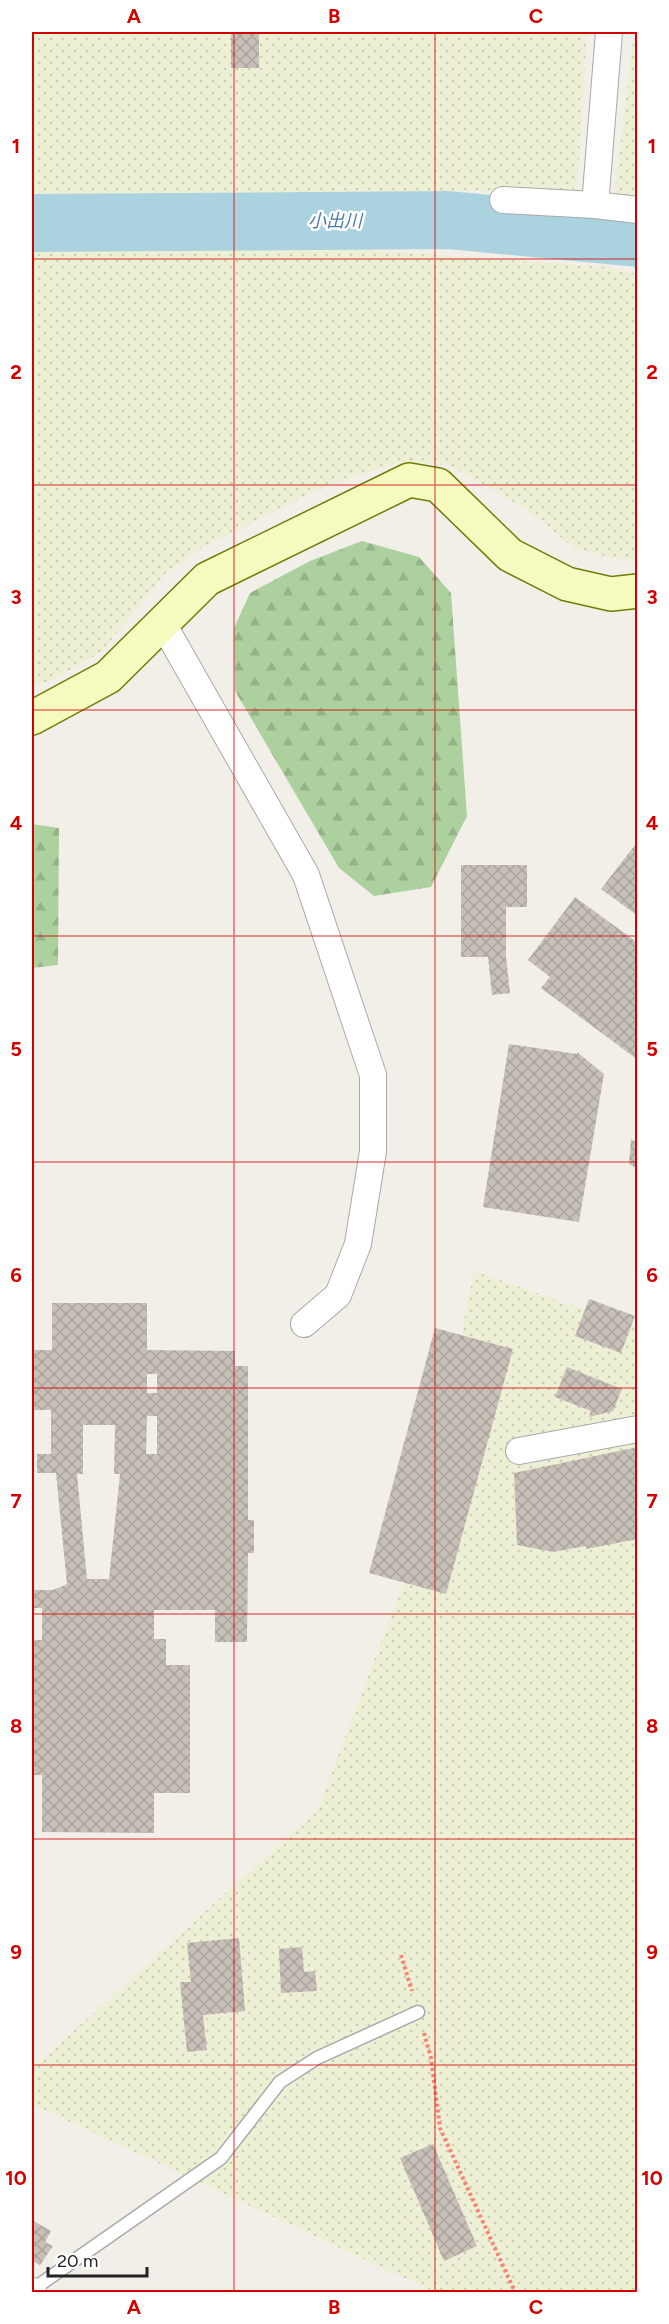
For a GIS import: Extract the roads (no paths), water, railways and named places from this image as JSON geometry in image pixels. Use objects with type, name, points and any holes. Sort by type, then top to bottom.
[{"type":"street","points":[[595,204],[609,32]]},
{"type":"street","points":[[503,200],[595,204],[638,210]]},
{"type":"street","points":[[32,718],[108,676],[207,579],[409,480],[438,485],[510,555],[567,584],[611,594],[638,591]]},
{"type":"street","points":[[163,624],[306,875],[373,1075],[373,1151],[358,1244],[338,1295],[304,1324]]},
{"type":"street","points":[[519,1451],[638,1429]]},
{"type":"lane","points":[[32,2291],[221,2158],[280,2082],[317,2058],[418,2012]]},
{"type":"waterway","name":"小出川","points":[[32,223],[448,220],[638,238]]}]
